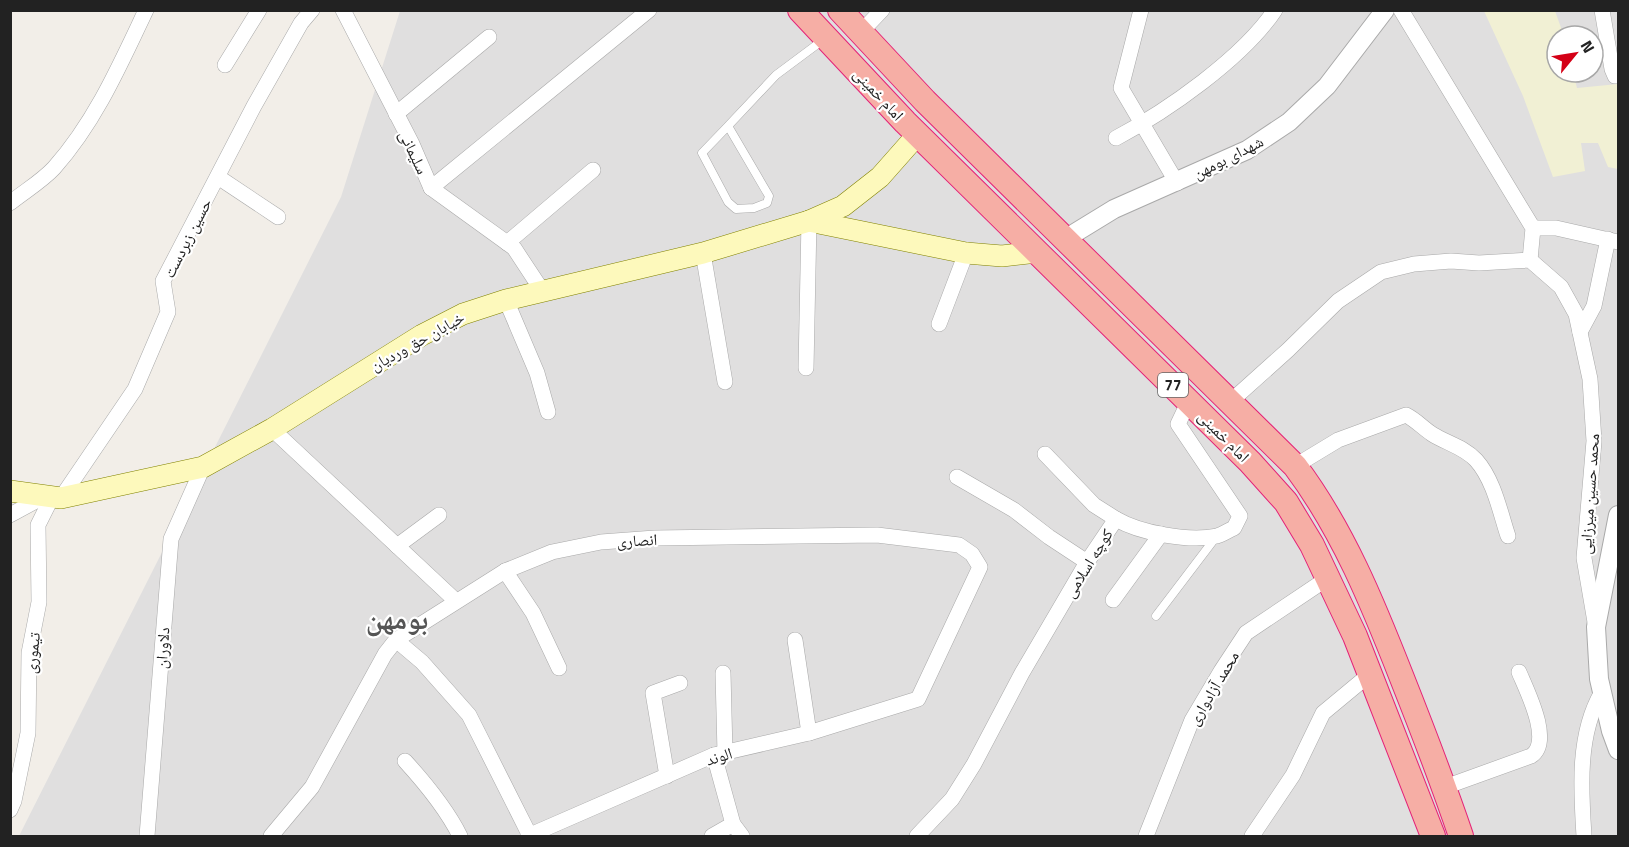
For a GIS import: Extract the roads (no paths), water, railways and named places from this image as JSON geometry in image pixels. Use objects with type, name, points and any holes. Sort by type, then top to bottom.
[{"type":"highway","name":"امام خمینی","points":[[800,10],[918,134],[1189,401],[1286,502],[1312,544],[1355,636],[1433,837]]},
{"type":"highway","name":"امام خمینی","points":[[840,10],[925,101],[1295,466],[1337,531],[1364,587],[1445,787],[1461,837]]},
{"type":"main road","name":"خیابان حق وردیان","points":[[10,491],[53,497],[203,466],[272,429],[422,335],[463,314],[506,300],[703,253],[809,221],[843,206],[880,177],[918,134]]},
{"type":"main road","points":[[809,221],[966,253],[1002,256],[1037,252]]},
{"type":"street","points":[[10,202],[53,169],[88,122],[116,73],[146,10]]},
{"type":"street","points":[[225,66],[259,10]]},
{"type":"street","name":"حسین زبردست","points":[[53,497],[135,389],[168,312],[163,281],[254,106],[301,23],[312,10]]},
{"type":"street","points":[[431,188],[649,10]]},
{"type":"street","points":[[860,33],[882,10]]},
{"type":"street","points":[[1141,10],[1121,88],[1177,183]]},
{"type":"street","points":[[1116,138],[1142,124],[1192,90],[1244,47],[1266,24],[1275,10]]},
{"type":"street","points":[[1230,402],[1288,350],[1338,300],[1381,272],[1414,264],[1451,261],[1479,263],[1530,260],[1533,228],[1401,10]]},
{"type":"street","points":[[1618,13],[1602,11],[1611,69],[1615,76],[1618,76]]},
{"type":"street","name":"سلیمانی","points":[[347,12],[431,188],[514,248],[543,292]]},
{"type":"street","name":"شهدای بومهن","points":[[1065,239],[1114,209],[1247,150],[1289,122],[1327,86],[1378,14]]},
{"type":"street","points":[[396,114],[489,37]]},
{"type":"street","points":[[507,243],[593,170]]},
{"type":"street","points":[[218,177],[278,217]]},
{"type":"street","points":[[806,368],[809,221]]},
{"type":"street","points":[[1533,228],[1556,228],[1613,241],[1594,306],[1580,332]]},
{"type":"street","points":[[703,253],[725,382]]},
{"type":"street","points":[[939,324],[966,253]]},
{"type":"street","name":"محمد حسین میرزایی","points":[[1530,260],[1561,287],[1576,314],[1590,379],[1594,441],[1584,558],[1596,627]]},
{"type":"street","points":[[506,300],[537,373],[548,412]]},
{"type":"street","points":[[1189,401],[1178,424],[1240,516],[1234,528],[1217,536]]},
{"type":"street","points":[[1295,466],[1338,440],[1406,415],[1431,434],[1458,447],[1475,459],[1488,477],[1508,536]]},
{"type":"street","points":[[272,429],[456,601]]},
{"type":"street","points":[[1045,454],[1094,505],[1116,519]]},
{"type":"street","name":"دلاوران","points":[[147,837],[171,539],[203,466]]},
{"type":"street","points":[[957,477],[1014,510],[1087,562]]},
{"type":"street","points":[[10,515],[53,497]]},
{"type":"street","name":"تیموری","points":[[10,810],[14,801],[28,733],[29,653],[39,602],[38,525],[53,497]]},
{"type":"street","points":[[397,546],[439,515]]},
{"type":"street","points":[[1618,515],[1596,627],[1600,686],[1618,750]]},
{"type":"street","name":"کوچه اسلامی","points":[[917,837],[952,799],[975,764],[1022,673],[1087,562],[1116,519],[1130,527],[1178,537],[1217,536]]},
{"type":"street","points":[[1113,600],[1161,534]]},
{"type":"street","name":"انصاری","points":[[271,837],[312,787],[385,654],[396,640],[505,571],[552,552],[601,542],[645,539],[877,535],[959,545],[972,554],[980,567],[918,699]]},
{"type":"street","points":[[505,571],[533,614],[559,668]]},
{"type":"street","name":"محمد آزادواری","points":[[1146,837],[1192,720],[1246,633],[1328,579]]},
{"type":"street","points":[[396,640],[422,662],[469,715],[529,836]]},
{"type":"street","points":[[795,640],[809,733]]},
{"type":"street","points":[[1445,787],[1537,752],[1540,743],[1536,713],[1519,672]]},
{"type":"street","points":[[712,837],[738,830],[719,754],[723,673]]},
{"type":"street","points":[[1252,837],[1293,775],[1323,713],[1370,674]]},
{"type":"street","points":[[667,776],[653,693],[680,683]]},
{"type":"street","points":[[1584,837],[1583,754],[1600,686]]},
{"type":"street","name":"الوند","points":[[529,836],[719,754],[809,733],[918,699]]},
{"type":"street","points":[[405,760],[432,792],[460,837]]},
{"type":"lane","points":[[728,126],[769,196],[767,203],[754,208],[736,209],[728,202],[702,153],[776,75],[826,38]]},
{"type":"lane","points":[[1156,616],[1217,536]]},
{"type":"district","name":"بومهن","points":[[397,618]]}]
